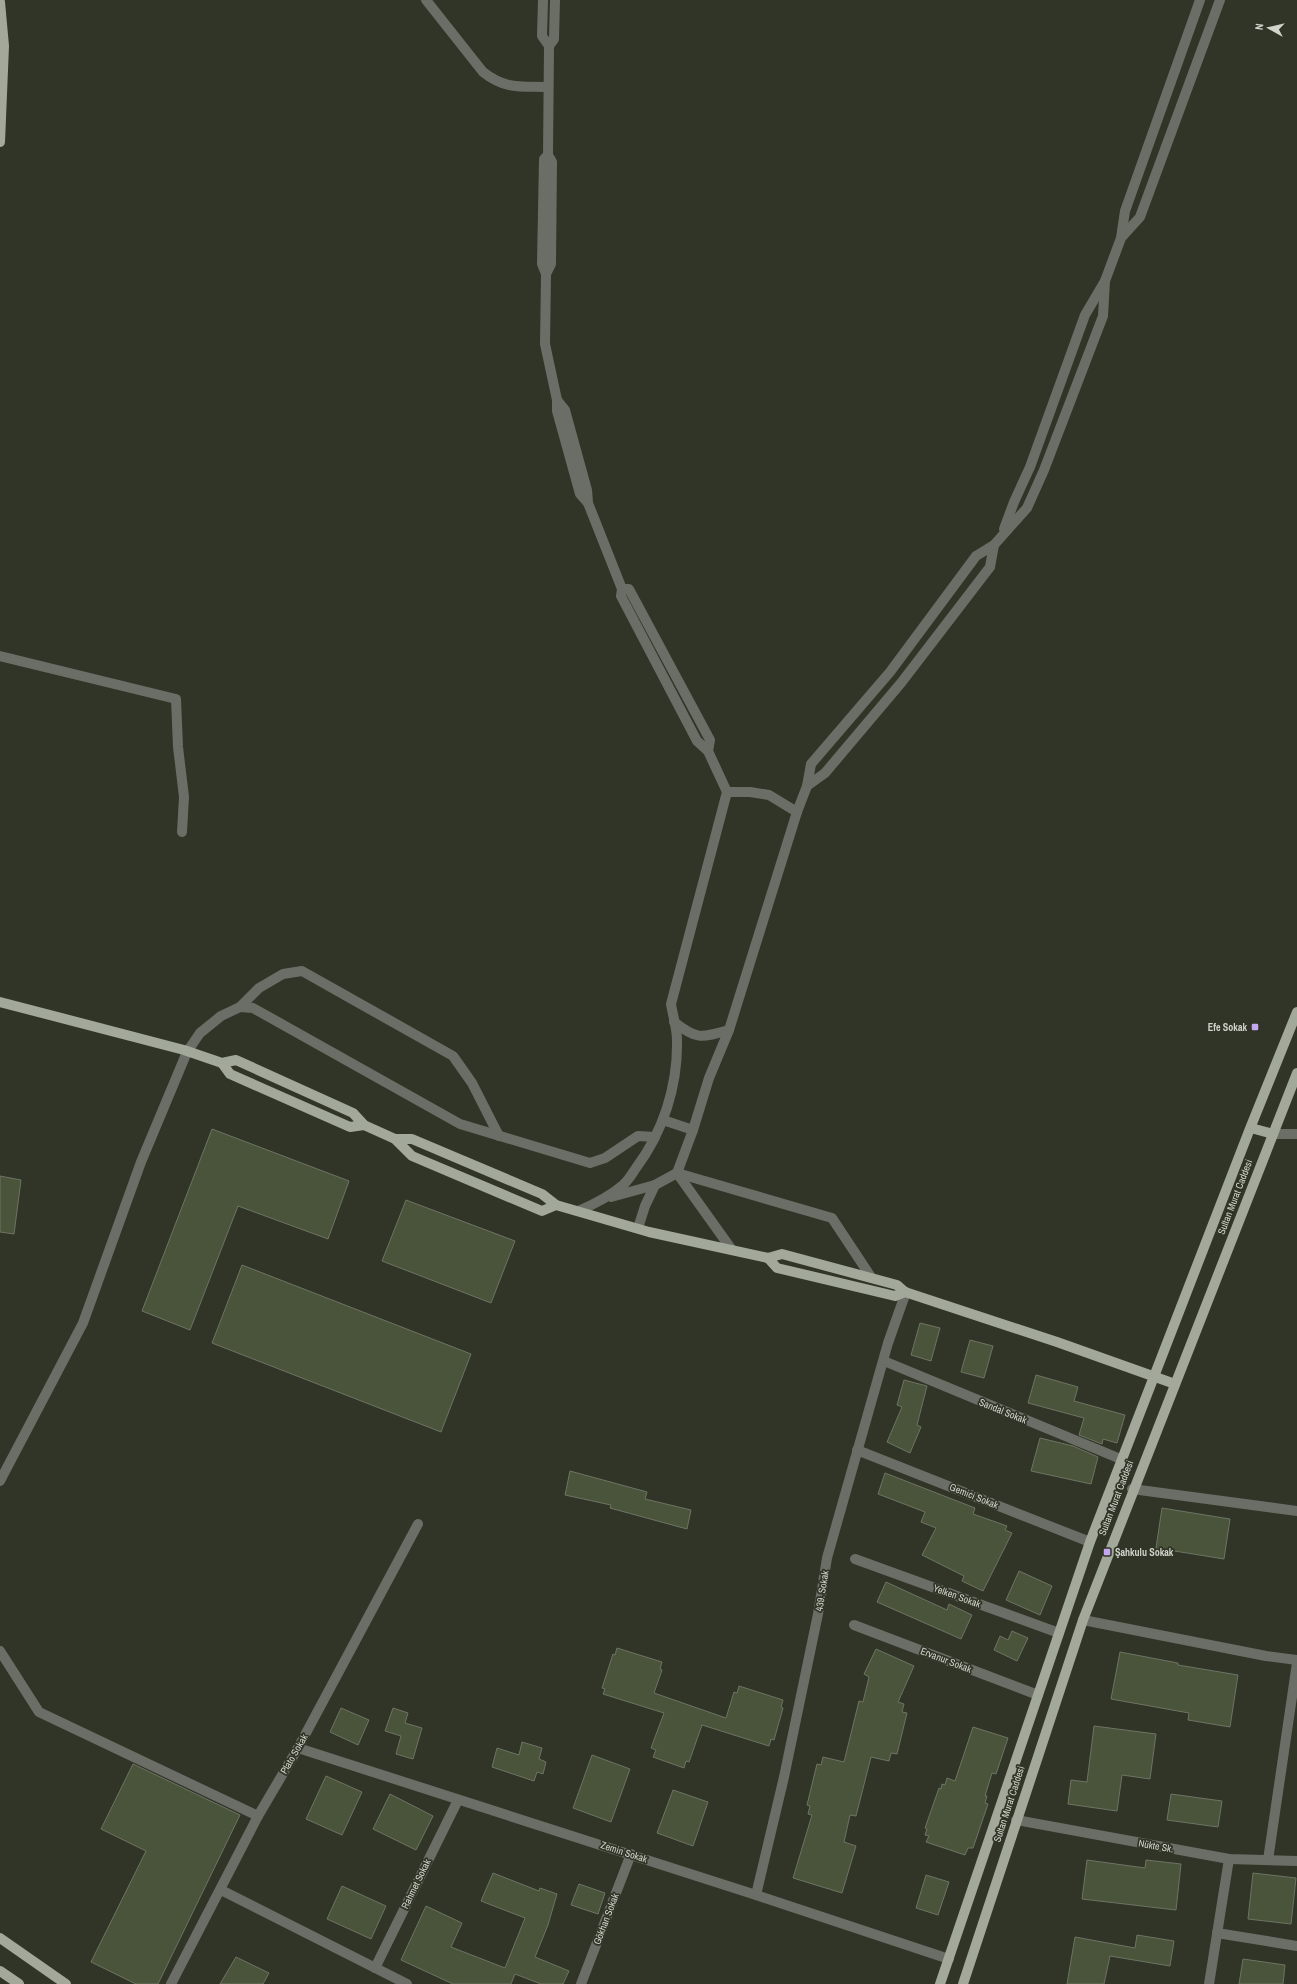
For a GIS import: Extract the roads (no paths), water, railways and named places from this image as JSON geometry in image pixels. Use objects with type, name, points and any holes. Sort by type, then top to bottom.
[{"type":"main road","points":[[0,2],[4,46],[0,142]]},
{"type":"main road","points":[[0,1002],[187,1052],[222,1063],[236,1060],[353,1113],[364,1125],[395,1139],[412,1156],[542,1211],[556,1205]]},
{"type":"main road","name":"Sultan Murat Caddesi","points":[[940,1984],[1090,1542],[1123,1460],[1250,1128],[1297,1012]]},
{"type":"main road","points":[[222,1063],[230,1074],[350,1127],[364,1125]]},
{"type":"main road","name":"Sultan Murat Caddesi","points":[[963,1984],[1083,1620],[1132,1489],[1175,1384],[1297,1073]]},
{"type":"main road","points":[[1250,1128],[1273,1134]]},
{"type":"main road","points":[[395,1139],[412,1139],[542,1194],[556,1205],[638,1228],[732,1250],[768,1258],[782,1254],[871,1277],[897,1285],[906,1292],[1057,1342],[1154,1378],[1175,1384]]},
{"type":"main road","points":[[768,1258],[777,1268],[895,1296],[906,1292]]},
{"type":"main road","points":[[0,1938],[66,1984]]},
{"type":"main road","points":[[0,1971],[19,1984]]},
{"type":"street","points":[[426,0],[483,72],[492,79],[506,86],[548,87]]},
{"type":"street","points":[[543,0],[542,36],[549,46]]},
{"type":"street","points":[[555,0],[554,39],[549,46],[548,155],[552,162],[550,264],[546,274],[545,344],[557,400],[565,410],[588,490],[588,503],[622,589],[630,589],[710,740],[708,751],[727,792],[671,1004],[677,1040],[676,1064],[672,1094],[650,1150],[624,1184],[602,1201]]},
{"type":"street","points":[[1003,533],[1014,502],[1030,467],[1085,315],[1105,281],[1121,238],[1125,211],[1200,0]]},
{"type":"street","points":[[1121,238],[1140,217],[1220,0]]},
{"type":"street","points":[[578,1211],[602,1201],[655,1184],[676,1172],[693,1130],[709,1078],[729,1030],[797,812],[807,786],[811,764],[890,672],[976,556],[994,545],[1003,533],[1027,508],[1044,470],[1103,316],[1105,281]]},
{"type":"street","points":[[807,786],[825,773],[901,683],[990,567],[994,545]]},
{"type":"street","points":[[0,656],[176,699],[178,747],[184,797],[182,832]]},
{"type":"street","points":[[727,792],[769,794],[797,812]]},
{"type":"street","points":[[0,1481],[83,1323],[141,1162],[187,1052],[200,1032],[221,1016],[240,1007],[259,988],[283,974],[302,971],[453,1056],[472,1082],[499,1136]]},
{"type":"street","points":[[240,1007],[254,1008],[460,1124],[590,1163],[605,1158],[638,1136],[656,1137]]},
{"type":"street","points":[[674,1022],[690,1035],[706,1037],[729,1030]]},
{"type":"street","points":[[663,1120],[693,1130]]},
{"type":"street","points":[[1273,1134],[1297,1134]]},
{"type":"street","points":[[676,1172],[732,1250]]},
{"type":"street","points":[[676,1172],[832,1218],[871,1277]]},
{"type":"street","points":[[638,1228],[645,1206],[655,1184]]},
{"type":"street","name":"439. Sokak","points":[[756,1895],[787,1762],[818,1614],[827,1558],[857,1450],[906,1292]]},
{"type":"street","name":"Sandal Sokak","points":[[884,1362],[1123,1460]]},
{"type":"street","name":"Gemici Sokak","points":[[857,1450],[1090,1542]]},
{"type":"street","points":[[1132,1489],[1297,1511]]},
{"type":"street","name":"Plato Sokak","points":[[171,1984],[258,1816],[298,1748],[418,1524]]},
{"type":"street","name":"Yelken Sokak","points":[[855,1559],[1059,1633]]},
{"type":"street","points":[[1083,1620],[1266,1656],[1297,1660]]},
{"type":"street","name":"Ervanur Sokak","points":[[854,1625],[1038,1695]]},
{"type":"street","points":[[0,1651],[39,1712],[258,1816]]},
{"type":"street","points":[[1268,1860],[1297,1664]]},
{"type":"street","name":"Zemin Sokak","points":[[298,1748],[631,1854],[949,1959]]},
{"type":"street","name":"Rahmet Sokak","points":[[375,1968],[458,1800]]},
{"type":"street","name":"Nükte Sk.","points":[[1016,1820],[1229,1859],[1297,1862]]},
{"type":"street","name":"Gökhan Sokak","points":[[581,1984],[631,1854]]},
{"type":"street","points":[[1209,1984],[1229,1859]]},
{"type":"street","points":[[221,1890],[407,1984]]},
{"type":"street","points":[[1217,1933],[1297,1946]]},
{"type":"place","name":"Efe Sokak","points":[[1255,1027]]},
{"type":"place","name":"Şahkulu Sokak","points":[[1107,1552]]}]
